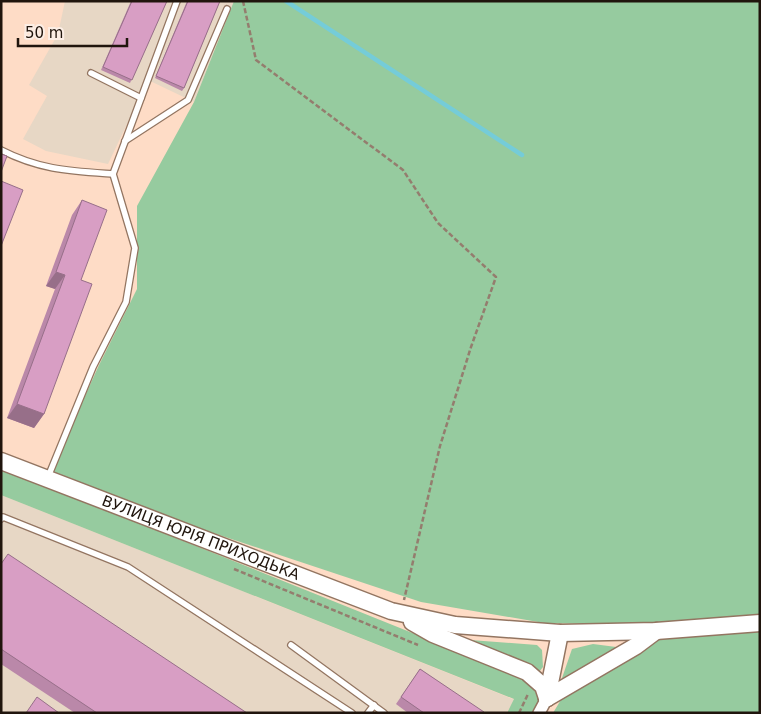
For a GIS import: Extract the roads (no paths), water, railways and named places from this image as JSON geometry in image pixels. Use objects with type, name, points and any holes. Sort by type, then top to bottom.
[{"type":"street","name":"ВУЛИЦЯ ЮРІЯ ПРИХОДЬКА","points":[[1,461],[396,612]]},
{"type":"street","points":[[396,612],[455,625],[560,633],[656,631],[760,623]]},
{"type":"street","points":[[396,612],[433,634],[527,672],[544,686],[543,706]]},
{"type":"street","points":[[543,706],[656,631]]},
{"type":"street","points":[[543,706],[560,633]]},
{"type":"lane","points":[[47,478],[93,367],[126,302],[135,248],[113,174],[177,1]]},
{"type":"lane","points":[[125,141],[188,100],[227,9]]},
{"type":"lane","points":[[91,73],[141,98]]},
{"type":"lane","points":[[1,150],[34,164],[52,169],[113,174]]},
{"type":"lane","points":[[1,519],[3,517],[128,567],[352,713]]},
{"type":"lane","points":[[291,645],[384,713]]},
{"type":"lane","points":[[368,713],[374,705]]},
{"type":"waterway","points":[[286,1],[522,155]]}]
